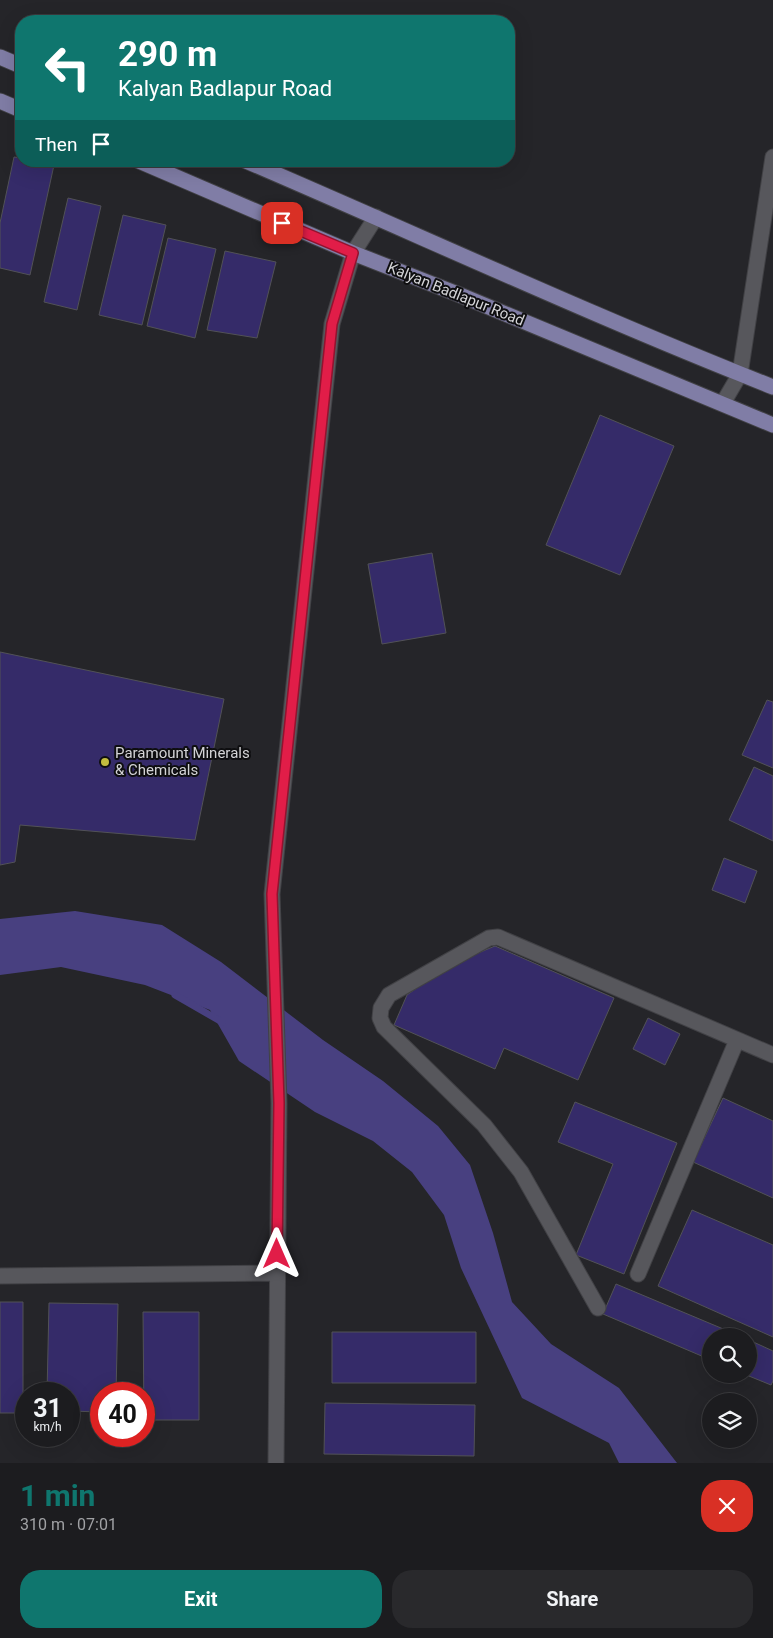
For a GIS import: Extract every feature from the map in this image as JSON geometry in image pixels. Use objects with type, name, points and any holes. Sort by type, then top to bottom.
[{"type":"main road","points":[[0,57],[15,63]]},
{"type":"main road","points":[[0,101],[15,107]]},
{"type":"main road","name":"Kalyan Badlapur Road","points":[[153,167],[353,253],[460,295],[773,425]]},
{"type":"main road","points":[[260,167],[491,269],[773,387]]},
{"type":"street","points":[[723,403],[740,374],[773,157]]},
{"type":"street","points":[[276,1463],[279,1103],[272,894],[332,324],[353,253],[376,217]]},
{"type":"street","points":[[598,1308],[521,1172],[484,1125],[384,1027],[380,1018],[380,1008],[384,1000],[489,938],[498,937],[773,1055]]},
{"type":"street","points":[[638,1274],[737,1040]]},
{"type":"street","points":[[0,1276],[277,1274]]},
{"type":"shaded area","points":[[75,911],[162,925],[221,962],[323,1040],[383,1081],[438,1126],[470,1165],[493,1233],[512,1302],[551,1344],[619,1388],[677,1463],[619,1463],[609,1443],[522,1398],[461,1268],[444,1215],[412,1172],[373,1141],[315,1112],[239,1061],[210,1010],[145,985],[61,967],[0,975],[0,919]]},
{"type":"building","points":[[14,157],[15,167],[54,167],[30,275],[0,268],[0,223]]},
{"type":"building","points":[[68,198],[101,206],[77,310],[44,302]]},
{"type":"building","points":[[123,215],[166,225],[142,325],[99,315]]},
{"type":"building","points":[[168,238],[216,249],[195,338],[147,326]]},
{"type":"building","points":[[225,251],[276,262],[257,338],[207,330]]},
{"type":"building","points":[[600,415],[674,446],[620,575],[546,545]]},
{"type":"building","points":[[432,553],[446,633],[382,644],[368,564]]},
{"type":"building","name":"Paramount Minerals & Chemicals","points":[[0,652],[224,699],[195,840],[20,825],[15,862],[0,865]]},
{"type":"building","points":[[767,700],[773,702],[773,768],[742,755]]},
{"type":"building","points":[[754,767],[773,776],[773,841],[729,820]]},
{"type":"building","points":[[724,858],[757,871],[745,903],[712,890]]},
{"type":"building","points":[[495,946],[614,998],[578,1080],[504,1048],[495,1069],[394,1025],[407,995],[447,966]]},
{"type":"building","points":[[648,1018],[680,1034],[665,1065],[633,1049]]},
{"type":"building","points":[[723,1098],[773,1121],[773,1198],[693,1162]]},
{"type":"building","points":[[575,1102],[677,1143],[624,1274],[576,1255],[613,1164],[558,1142]]},
{"type":"building","points":[[692,1210],[773,1245],[773,1337],[757,1330],[757,1328],[753,1328],[658,1286]]},
{"type":"building","points":[[616,1284],[721,1328],[702,1328],[702,1356],[603,1314]]},
{"type":"building","points":[[0,1302],[23,1302],[23,1382],[15,1382],[15,1413],[0,1413]]},
{"type":"building","points":[[49,1303],[118,1304],[116,1382],[90,1382],[90,1412],[80,1411],[80,1382],[47,1382]]},
{"type":"building","points":[[143,1312],[199,1312],[199,1420],[155,1420],[155,1382],[144,1382]]},
{"type":"building","points":[[332,1332],[476,1332],[476,1383],[332,1383]]},
{"type":"building","points":[[757,1344],[773,1351],[773,1381],[771,1385],[757,1379]]},
{"type":"building","points":[[325,1403],[475,1405],[474,1456],[324,1454]]},
{"type":"waterway","points":[[175,995],[222,1022]]},
{"type":"place","name":"Paramount Minerals & Chemicals","points":[[105,762]]},
{"type":"route","points":[[277,1254],[279,1103],[272,894],[332,324],[353,253],[282,223]]}]
